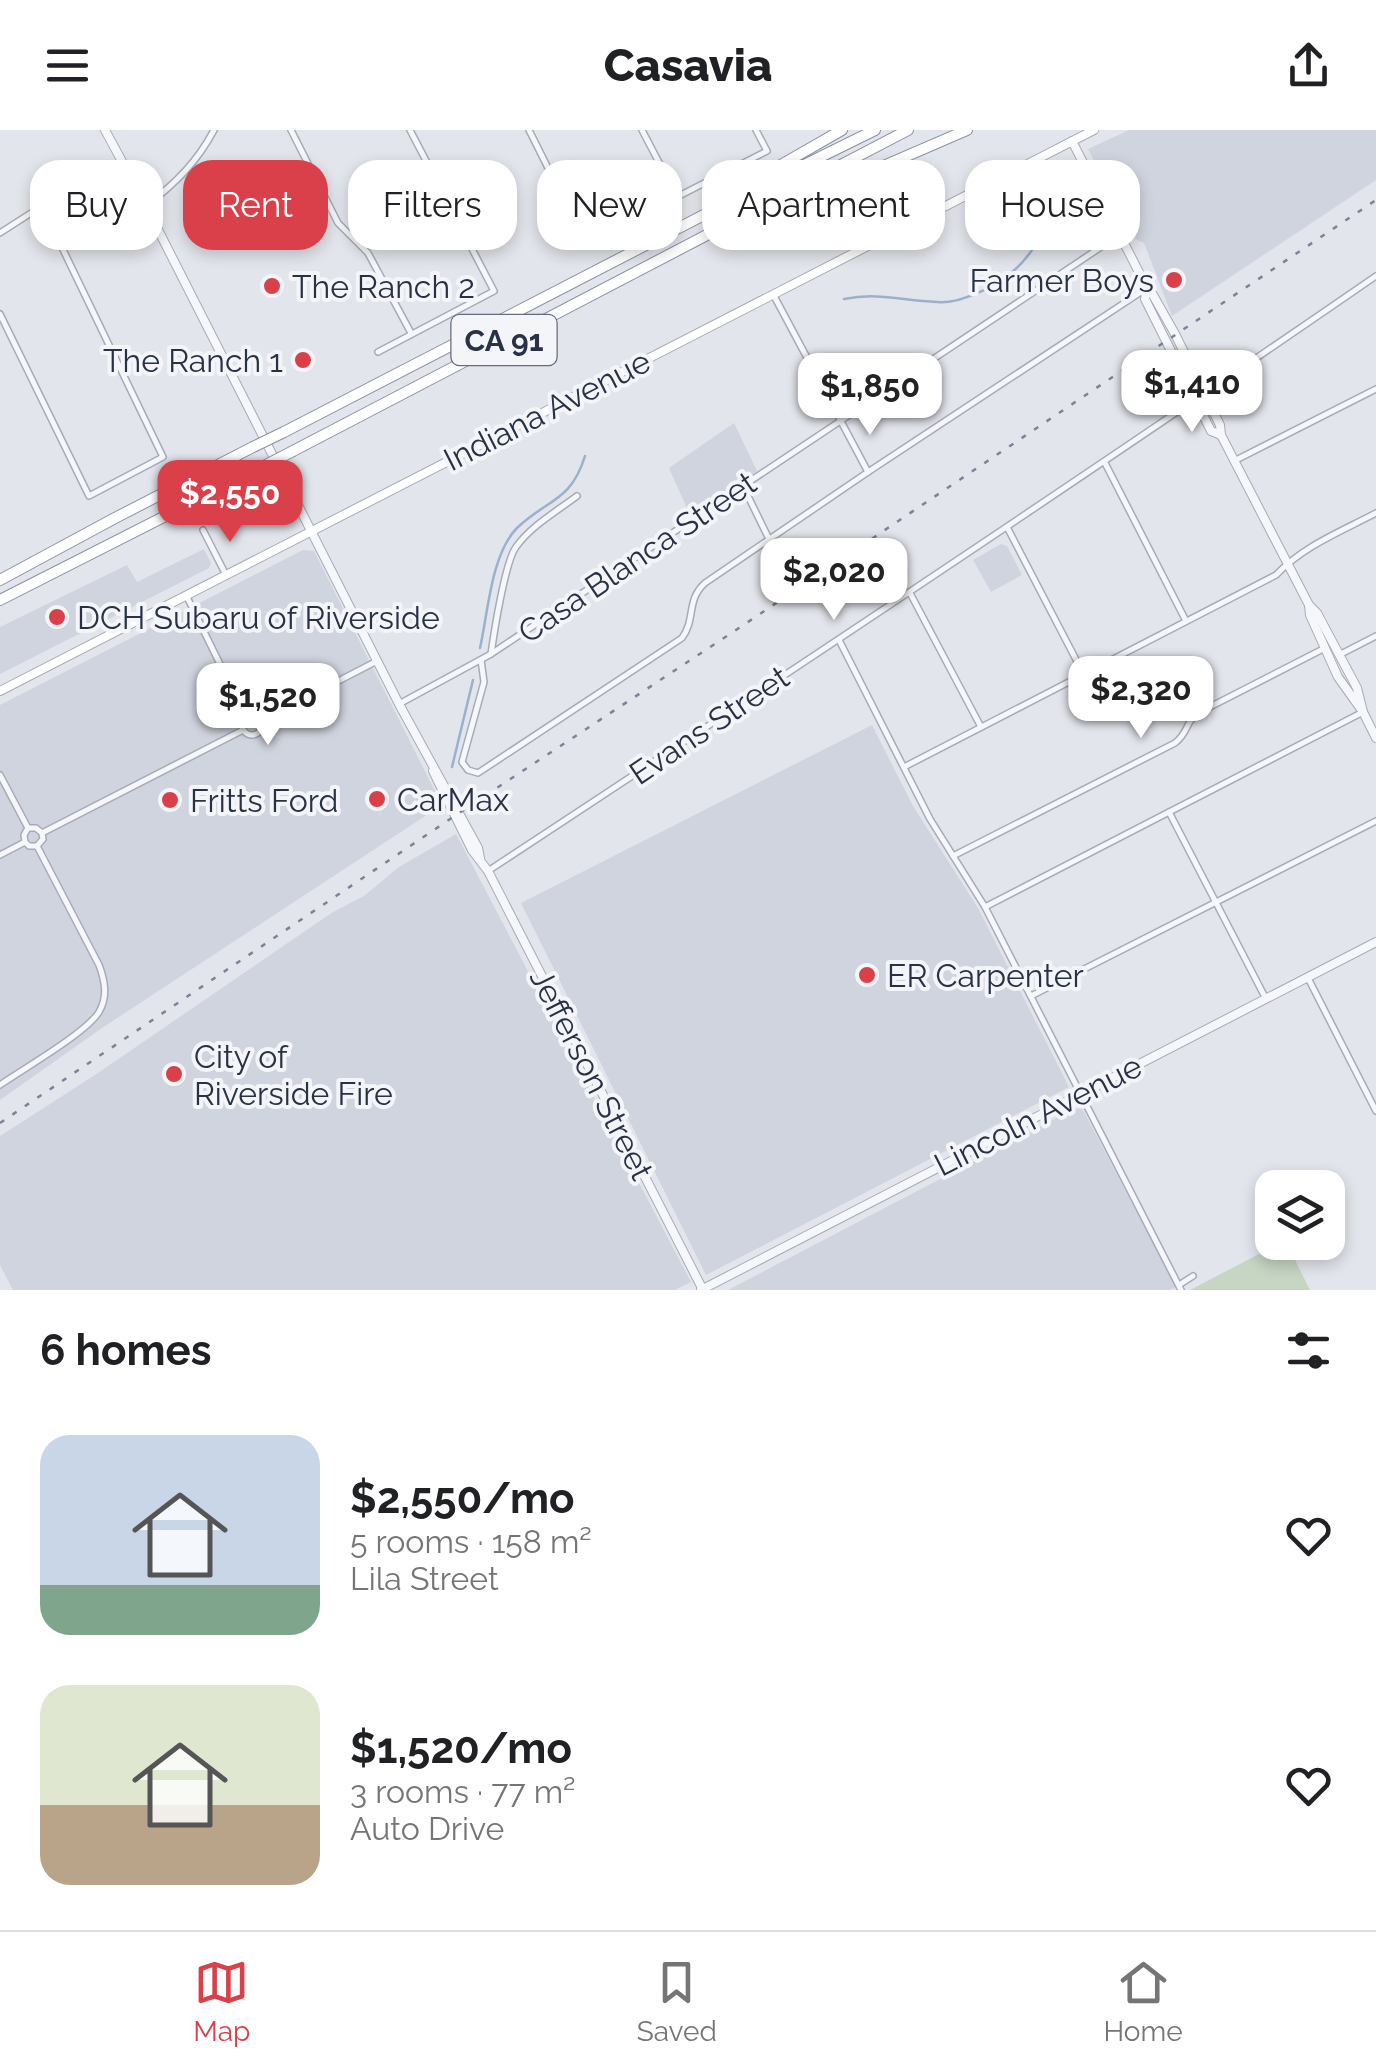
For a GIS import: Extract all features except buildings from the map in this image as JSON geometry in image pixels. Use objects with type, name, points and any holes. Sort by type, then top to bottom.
[{"type":"highway","points":[[790,160],[842,130]]},
{"type":"highway","name":"CA 91","points":[[814,160],[874,130]]},
{"type":"highway","name":"CA 91","points":[[850,160],[908,130]]},
{"type":"highway","points":[[898,160],[968,130]]},
{"type":"highway","name":"CA 91","points":[[0,580],[702,216]]},
{"type":"highway","name":"CA 91","points":[[0,600],[702,236]]},
{"type":"main road","points":[[1066,130],[1072,141]]},
{"type":"main road","name":"Indiana Avenue","points":[[0,691],[1094,130]]},
{"type":"street","name":"Jefferson Street","points":[[106,130],[121,160]]},
{"type":"street","points":[[163,193],[202,154],[214,130]]},
{"type":"street","points":[[291,130],[338,223],[368,253],[412,333]]},
{"type":"street","points":[[378,352],[494,291],[410,130]]},
{"type":"street","points":[[528,130],[543,160]]},
{"type":"street","points":[[642,130],[677,197],[767,151],[756,130]]},
{"type":"street","points":[[1072,141],[1082,160]]},
{"type":"street","points":[[0,233],[30,214]]},
{"type":"street","name":"Jefferson Street","points":[[163,239],[454,816],[488,871],[702,1290]]},
{"type":"street","points":[[0,314],[89,496],[163,457],[63,250]]},
{"type":"street","name":"Casa Blanca Street","points":[[399,704],[491,654],[1096,250]]},
{"type":"street","points":[[1128,250],[1205,394],[1221,435],[1309,605],[1310,615],[1357,688],[1363,712]]},
{"type":"street","name":"Evans Street","points":[[488,871],[910,593],[1376,276]]},
{"type":"street","points":[[1146,288],[1144,300],[1210,430],[1221,435]]},
{"type":"street","points":[[481,660],[484,682],[462,762],[478,773],[682,638],[690,624],[698,590],[768,539],[1146,288]]},
{"type":"street","points":[[773,294],[868,472]]},
{"type":"street","points":[[1234,460],[1376,389]]},
{"type":"street","points":[[1104,463],[1186,620]]},
{"type":"street","points":[[744,487],[768,539]]},
{"type":"street","points":[[491,654],[513,551],[525,536],[576,496]]},
{"type":"street","points":[[903,768],[1276,574],[1303,551],[1376,513]]},
{"type":"street","points":[[1007,527],[1083,674]]},
{"type":"street","points":[[203,530],[226,575]]},
{"type":"street","points":[[910,593],[980,727]]},
{"type":"street","points":[[186,596],[246,717]]},
{"type":"street","points":[[1338,656],[1376,636]]},
{"type":"street","points":[[839,640],[930,819],[985,907],[1180,1287],[1194,1276]]},
{"type":"street","points":[[1329,646],[1338,678],[1376,738]]},
{"type":"street","points":[[954,856],[1175,743],[1200,712],[1329,646]]},
{"type":"street","points":[[261,720],[377,661]]},
{"type":"street","points":[[985,907],[1363,712]]},
{"type":"street","points":[[253,715],[261,720],[257,734],[248,735],[243,730],[246,717],[253,715]]},
{"type":"street","points":[[42,833],[243,730]]},
{"type":"street","points":[[0,774],[28,828]]},
{"type":"street","points":[[1169,812],[1266,999]]},
{"type":"street","points":[[1030,996],[1376,822]]},
{"type":"street","points":[[28,828],[42,833]]},
{"type":"street","points":[[25,842],[28,828]]},
{"type":"street","points":[[37,846],[42,833]]},
{"type":"street","points":[[25,842],[37,846]]},
{"type":"street","points":[[0,855],[25,842]]},
{"type":"street","points":[[0,1084],[89,1025],[101,1009],[104,994],[98,965],[37,846]]},
{"type":"street","name":"Lincoln Avenue","points":[[702,1290],[1376,942]]},
{"type":"street","points":[[1308,978],[1376,1111]]},
{"type":"shaded area","points":[[1129,130],[1376,130],[1376,180],[1172,316],[1140,241],[1140,160],[1094,160],[1088,149]]},
{"type":"shaded area","points":[[734,423],[757,471],[690,515],[669,468]]},
{"type":"shaded area","points":[[1001,544],[1007,546],[1022,575],[991,592],[973,560]]},
{"type":"shaded area","points":[[204,549],[211,563],[209,568],[0,674],[0,627],[127,565],[137,582]]},
{"type":"shaded area","points":[[303,550],[314,551],[442,805],[102,1028],[0,1100],[0,705]]},
{"type":"shaded area","points":[[872,725],[913,806],[978,908],[1069,1087],[706,1275],[521,903]]},
{"type":"shaded area","points":[[456,834],[691,1282],[675,1290],[13,1290],[0,1265],[0,1136],[333,912],[364,896],[399,867]]},
{"type":"shaded area","points":[[1082,1108],[1176,1287],[728,1290],[1074,1109]]},
{"type":"green space","points":[[1255,1256],[1255,1260],[1295,1260],[1310,1290],[1190,1290]]},
{"type":"waterway","points":[[844,299],[880,297],[947,302],[966,298],[1010,274],[1032,250]]},
{"type":"waterway","points":[[480,648],[496,568],[508,539],[573,483],[585,456]]},
{"type":"waterway","points":[[452,767],[473,680]]},
{"type":"railway","points":[[0,1123],[1376,200]]},
{"type":"place","name":"Farmer Boys","points":[[1174,280]]},
{"type":"place","name":"The Ranch 2","points":[[272,286]]},
{"type":"place","name":"The Ranch 1","points":[[303,360]]},
{"type":"place","name":"DCH Subaru of Riverside","points":[[57,617]]},
{"type":"place","name":"CarMax","points":[[377,799]]},
{"type":"place","name":"Fritts Ford","points":[[170,800]]},
{"type":"place","name":"ER Carpenter","points":[[867,975]]},
{"type":"place","name":"City of Riverside Fire","points":[[174,1074]]}]
